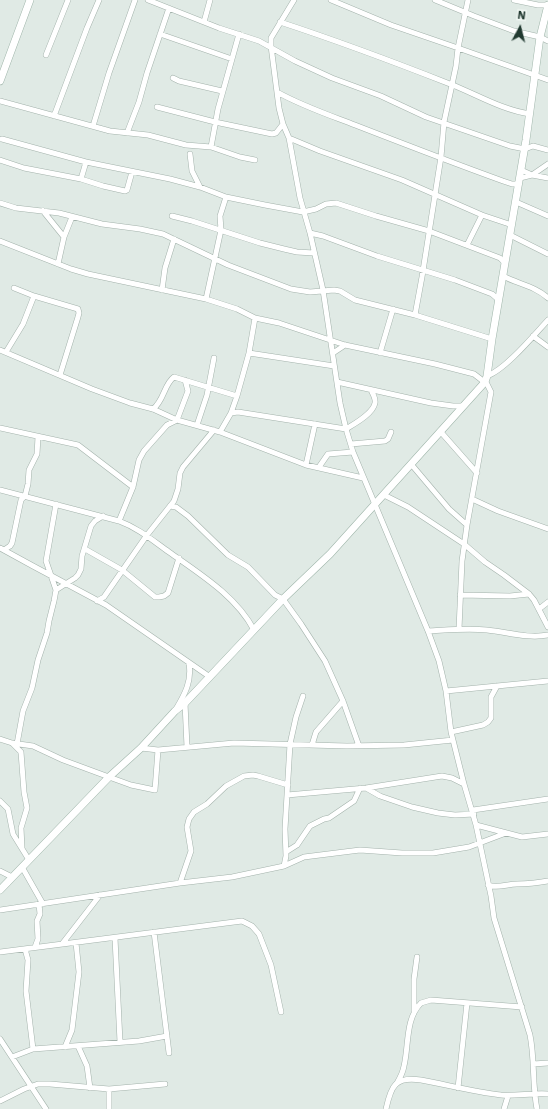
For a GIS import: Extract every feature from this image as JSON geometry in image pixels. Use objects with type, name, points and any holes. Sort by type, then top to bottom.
[{"type":"street","points":[[0,81],[30,0]]},
{"type":"street","points":[[46,55],[68,0]]},
{"type":"street","points":[[54,116],[99,0]]},
{"type":"street","points":[[93,126],[134,0]]},
{"type":"street","points":[[148,0],[271,46],[295,61],[332,78],[381,96],[426,117],[444,122],[492,140],[525,149],[533,146],[548,150]]},
{"type":"street","points":[[204,22],[210,0]]},
{"type":"street","points":[[294,0],[271,38],[271,46],[283,124],[289,138],[303,212],[310,233],[323,290],[334,366],[346,428],[353,452],[374,505],[428,631],[439,661],[446,692],[451,732],[464,784],[473,812],[494,918],[532,1043],[534,1094],[537,1109]]},
{"type":"street","points":[[331,0],[391,24],[548,80]]},
{"type":"street","points":[[435,0],[514,31],[540,37],[548,41]]},
{"type":"street","points":[[415,315],[436,195],[444,122],[468,0]]},
{"type":"street","points":[[459,629],[464,544],[490,392],[486,379],[503,276],[504,260],[512,225],[525,149],[536,76],[540,37],[548,5],[538,6],[514,0]]},
{"type":"street","points":[[127,133],[139,102],[169,8]]},
{"type":"street","points":[[280,22],[333,39],[505,107],[530,114]]},
{"type":"street","points":[[160,34],[232,58]]},
{"type":"street","points":[[211,147],[222,91],[239,34]]},
{"type":"street","points":[[173,78],[179,81],[222,91]]},
{"type":"street","points":[[277,92],[293,101],[388,139],[512,184],[532,175],[548,164]]},
{"type":"street","points":[[0,101],[110,131],[148,135],[196,147],[211,147],[240,157],[255,160]]},
{"type":"street","points":[[158,107],[215,122],[272,134],[276,133],[283,124]]},
{"type":"street","points":[[289,138],[320,151],[402,180],[482,215],[512,225]]},
{"type":"street","points":[[2,139],[86,162],[162,177],[200,187],[226,197],[265,206],[303,212],[316,209],[326,204],[336,203],[429,231],[504,260]]},
{"type":"street","points":[[186,145],[190,154],[192,171],[200,187]]},
{"type":"street","points":[[190,154],[196,147]]},
{"type":"street","points":[[0,160],[24,168],[81,179],[103,186],[128,190],[132,172]]},
{"type":"street","points":[[81,179],[86,162]]},
{"type":"street","points":[[521,170],[532,175],[548,178]]},
{"type":"street","points":[[206,299],[221,230],[220,216],[226,197]]},
{"type":"street","points":[[516,202],[548,216]]},
{"type":"street","points":[[0,203],[21,209],[58,213],[102,224],[152,232],[174,239],[214,259],[291,289],[304,292],[323,290],[340,291],[355,300],[415,315],[492,339]]},
{"type":"street","points":[[43,211],[64,237]]},
{"type":"street","points":[[467,245],[482,215]]},
{"type":"street","points":[[172,216],[260,243],[297,252],[314,253]]},
{"type":"street","points":[[58,264],[64,237],[72,217]]},
{"type":"street","points":[[310,233],[323,236],[377,256],[423,269],[492,294],[499,300]]},
{"type":"street","points":[[510,235],[548,254]]},
{"type":"street","points":[[428,239],[439,236]]},
{"type":"street","points":[[162,290],[165,268],[174,239]]},
{"type":"street","points":[[0,241],[88,274],[206,299],[237,309],[255,318],[279,323],[345,345],[451,367],[486,379]]},
{"type":"street","points":[[503,276],[534,289],[548,298]]},
{"type":"street","points":[[315,291],[320,282]]},
{"type":"street","points":[[14,288],[34,296],[76,307],[79,311],[60,375]]},
{"type":"street","points":[[492,294],[500,292]]},
{"type":"street","points":[[6,352],[23,324],[34,296]]},
{"type":"street","points":[[380,353],[393,309]]},
{"type":"street","points":[[220,432],[232,410],[237,396],[249,353],[255,318]]},
{"type":"street","points":[[0,890],[108,777],[141,748],[283,599],[330,554],[486,379],[502,368],[548,320]]},
{"type":"street","points":[[533,336],[548,347]]},
{"type":"street","points":[[324,363],[345,345]]},
{"type":"street","points":[[0,350],[117,399],[153,409],[177,420],[220,432],[306,465],[364,478]]},
{"type":"street","points":[[249,353],[324,363],[334,366]]},
{"type":"street","points":[[197,425],[208,387],[214,358]]},
{"type":"street","points":[[153,409],[159,405],[172,378],[174,377],[237,396]]},
{"type":"street","points":[[119,521],[133,487],[139,460],[144,451],[166,425],[177,420],[188,391],[185,380]]},
{"type":"street","points":[[337,382],[442,405],[463,406]]},
{"type":"street","points":[[232,410],[346,428],[359,421],[373,407],[375,398],[371,390]]},
{"type":"street","points":[[159,405],[161,412]]},
{"type":"street","points":[[166,415],[166,425]]},
{"type":"street","points":[[306,465],[315,424]]},
{"type":"street","points":[[0,428],[62,441],[78,446],[133,487]]},
{"type":"street","points":[[97,601],[102,599],[107,593],[147,535],[174,501],[183,467],[214,430]]},
{"type":"street","points":[[440,431],[477,472]]},
{"type":"street","points":[[351,444],[385,441],[388,439],[391,432]]},
{"type":"street","points":[[2,549],[10,546],[12,543],[22,500],[25,496],[28,484],[29,470],[37,454],[38,437]]},
{"type":"street","points":[[319,467],[328,454],[353,452]]},
{"type":"street","points":[[411,464],[450,509],[467,525]]},
{"type":"street","points":[[352,475],[359,466]]},
{"type":"street","points":[[0,490],[103,516],[119,521],[147,535],[179,558],[235,604],[249,621],[254,630]]},
{"type":"street","points":[[384,495],[408,507],[464,544],[485,562],[504,574],[529,594],[548,627]]},
{"type":"street","points":[[472,499],[498,511],[548,529]]},
{"type":"street","points":[[174,501],[176,507]]},
{"type":"street","points":[[14,744],[23,711],[32,688],[38,660],[48,633],[48,621],[56,590],[47,566],[46,557],[56,504]]},
{"type":"street","points":[[170,506],[176,507],[199,526],[228,554],[248,567],[275,595],[283,599],[325,661],[343,701],[359,746]]},
{"type":"street","points":[[56,590],[78,575],[81,569],[82,556],[91,526],[95,521],[103,516]]},
{"type":"street","points":[[2,549],[106,605],[210,677]]},
{"type":"street","points":[[84,549],[122,570],[159,598],[168,593],[179,558]]},
{"type":"street","points":[[106,605],[105,600],[107,593]]},
{"type":"street","points":[[460,595],[510,596],[529,594]]},
{"type":"street","points":[[539,609],[548,602]]},
{"type":"street","points":[[428,631],[459,629],[488,630],[522,635],[548,635]]},
{"type":"street","points":[[175,711],[190,680],[189,663]]},
{"type":"street","points":[[446,692],[548,681]]},
{"type":"street","points":[[451,732],[483,725],[488,722],[491,718],[491,697],[497,686]]},
{"type":"street","points":[[284,866],[286,852],[285,829],[290,744],[296,717],[303,696]]},
{"type":"street","points":[[312,745],[316,732],[343,701]]},
{"type":"street","points":[[185,703],[187,747]]},
{"type":"street","points":[[0,739],[14,744],[33,746],[62,760],[108,777],[131,785],[155,790],[158,750]]},
{"type":"street","points":[[141,748],[158,750],[234,743],[359,746],[404,745],[453,740]]},
{"type":"street","points":[[14,744],[20,750],[27,808],[21,828],[22,848]]},
{"type":"street","points":[[180,883],[191,851],[187,827],[189,819],[194,812],[207,804],[226,786],[244,776],[258,776],[288,786]]},
{"type":"street","points":[[287,796],[366,788],[442,776],[452,778],[464,784]]},
{"type":"street","points":[[286,852],[297,845],[310,826],[329,818],[354,801],[360,788]]},
{"type":"street","points":[[366,788],[388,799],[438,813],[455,815],[548,799]]},
{"type":"street","points":[[0,801],[8,809],[13,834],[29,860]]},
{"type":"street","points":[[476,825],[522,837],[548,834]]},
{"type":"street","points":[[0,910],[180,883],[232,877],[284,866],[304,858],[360,850],[402,853],[432,853],[458,849],[506,833]]},
{"type":"street","points":[[22,867],[41,904],[40,914],[37,921],[38,935],[35,947]]},
{"type":"street","points":[[0,871],[12,877]]},
{"type":"street","points":[[488,885],[498,887],[548,882]]},
{"type":"street","points":[[62,944],[100,895]]},
{"type":"street","points":[[0,952],[242,921],[252,926],[259,934],[271,965],[280,1012]]},
{"type":"street","points":[[154,932],[169,1053]]},
{"type":"street","points":[[115,938],[120,1042]]},
{"type":"street","points":[[65,1046],[72,1030],[80,972],[76,943]]},
{"type":"street","points":[[25,949],[28,960],[26,991],[33,1049]]},
{"type":"street","points":[[397,1083],[404,1067],[407,1037],[414,1012],[414,979],[417,957]]},
{"type":"street","points":[[414,1012],[421,1003],[431,1000],[522,1007]]},
{"type":"street","points":[[458,1088],[467,1003]]},
{"type":"street","points":[[12,1057],[33,1049],[139,1041],[167,1036]]},
{"type":"street","points":[[0,1039],[46,1109]]},
{"type":"street","points":[[78,1046],[87,1066],[90,1088]]},
{"type":"street","points":[[533,1064],[548,1063]]},
{"type":"street","points":[[386,1109],[391,1088],[404,1080],[415,1079],[508,1096],[548,1094]]},
{"type":"street","points":[[0,1101],[31,1086],[43,1084],[110,1089],[165,1084]]},
{"type":"street","points":[[110,1089],[110,1109]]},
{"type":"street","points":[[504,1109],[508,1096]]}]
